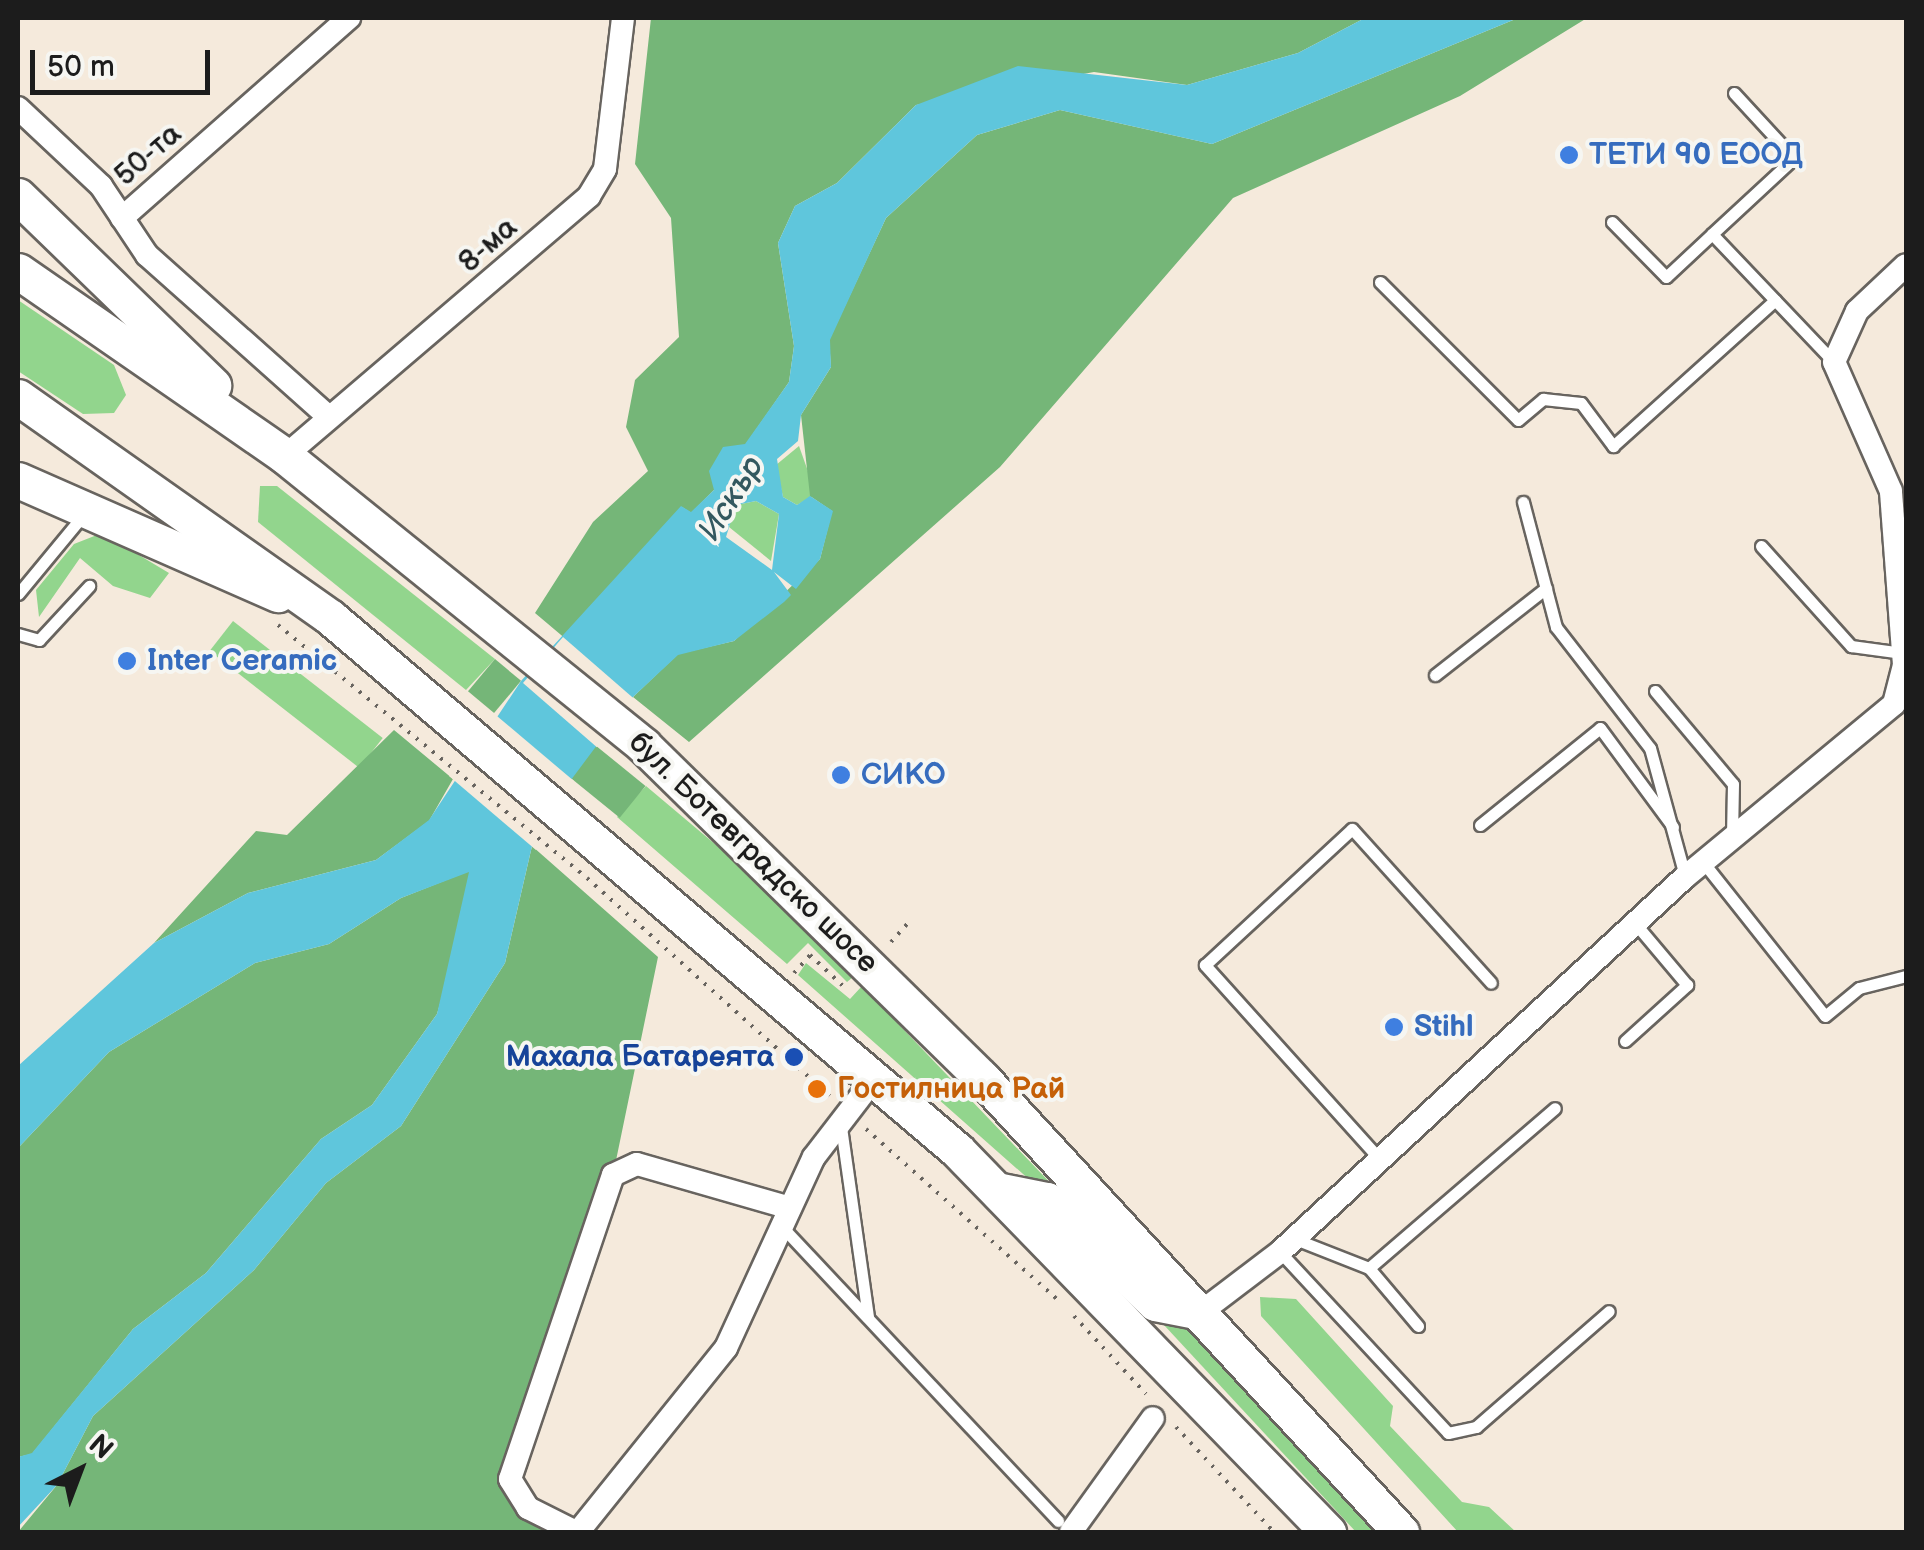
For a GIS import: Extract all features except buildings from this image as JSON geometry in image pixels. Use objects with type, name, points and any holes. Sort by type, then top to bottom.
[{"type":"main road","points":[[18,196],[286,456]]},
{"type":"main road","name":"бул. Ботевградско шосе","points":[[18,271],[286,456],[515,636],[644,746],[969,1066],[1401,1532]]},
{"type":"main road","points":[[18,397],[331,618],[424,694],[598,865],[874,1079],[1001,1190],[1328,1532]]},
{"type":"main road","points":[[18,480],[331,618]]},
{"type":"main road","points":[[1001,1190],[1047,1200],[1155,1303],[1201,1312]]},
{"type":"street","name":"50-та","points":[[122,218],[349,18]]},
{"type":"street","name":"8-ма","points":[[286,456],[328,416],[590,196],[604,169],[623,18]]},
{"type":"street","points":[[18,108],[101,186],[147,255],[328,416]]},
{"type":"street","points":[[1201,1312],[1286,1245],[1376,1155],[1694,869],[1857,740],[1904,687],[1891,490],[1834,362],[1857,312],[1906,265]]},
{"type":"street","points":[[788,1219],[637,1164],[613,1174],[510,1479],[528,1508],[577,1532],[726,1348],[843,1114],[874,1079]]},
{"type":"street","points":[[1065,1527],[1162,1417]]},
{"type":"lane","points":[[1612,222],[1666,277],[1794,158],[1734,93]]},
{"type":"lane","points":[[1712,234],[1834,362]]},
{"type":"lane","points":[[1380,282],[1518,420],[1543,399],[1580,403],[1613,446],[1775,300]]},
{"type":"lane","points":[[1524,502],[1556,627],[1650,748],[1678,834],[1694,869],[1825,1016],[1859,988],[1906,976]]},
{"type":"lane","points":[[18,594],[86,511]]},
{"type":"lane","points":[[1761,546],[1851,646],[1903,653]]},
{"type":"lane","points":[[18,634],[39,640],[89,586]]},
{"type":"lane","points":[[1436,676],[1546,588]]},
{"type":"lane","points":[[1656,691],[1734,784],[1732,838]]},
{"type":"lane","points":[[1480,825],[1600,728],[1678,834]]},
{"type":"lane","points":[[1376,1155],[1205,966],[1352,829],[1491,983]]},
{"type":"lane","points":[[1626,1040],[1686,985],[1634,922]]},
{"type":"lane","points":[[1369,1268],[1555,1108]]},
{"type":"lane","points":[[843,1114],[869,1319]]},
{"type":"lane","points":[[788,1219],[869,1319],[1065,1527]]},
{"type":"lane","points":[[1286,1245],[1369,1268],[1418,1326]]},
{"type":"lane","points":[[1286,1245],[1448,1432],[1476,1427],[1610,1310]]},
{"type":"path","points":[[401,721],[598,865],[751,1025],[843,1114],[1064,1304],[1162,1417],[1274,1532]]},
{"type":"path","points":[[891,942],[911,920]]},
{"type":"path","points":[[794,973],[810,955],[846,989],[858,977]]},
{"type":"path","points":[[751,1025],[755,1018]]},
{"type":"green space","points":[[651,18],[1365,18],[1298,53],[1187,85],[1094,72],[916,105],[837,183],[795,206],[778,243],[794,346],[789,382],[714,490],[691,513],[682,507],[567,640],[535,613],[593,522],[648,471],[626,427],[635,380],[679,337],[671,218],[635,164]]},
{"type":"green space","points":[[1518,18],[1587,18],[1460,96],[1233,198],[1000,467],[689,742],[633,697],[678,654],[734,641],[820,559],[832,511],[810,496],[801,415],[831,367],[829,340],[886,218],[977,135],[1060,110],[1212,144]]},
{"type":"green space","points":[[18,300],[114,365],[126,395],[114,413],[83,414],[18,371]]},
{"type":"green space","points":[[799,446],[816,494],[797,505],[783,497],[776,465]]},
{"type":"green space","points":[[260,486],[277,486],[495,659],[466,690],[258,522]]},
{"type":"green space","points":[[756,501],[779,514],[771,561],[729,527],[736,505]]},
{"type":"green space","points":[[102,533],[169,573],[150,598],[113,586],[80,558],[39,617],[36,590],[74,544]]},
{"type":"green space","points":[[233,621],[383,738],[359,768],[210,651]]},
{"type":"green space","points":[[495,659],[521,681],[494,713],[468,691]]},
{"type":"green space","points":[[394,730],[453,779],[429,821],[376,860],[248,893],[154,943],[256,831],[287,835]]},
{"type":"green space","points":[[595,745],[646,786],[620,818],[569,777]]},
{"type":"green space","points":[[646,786],[722,850],[853,977],[847,982],[808,943],[787,964],[617,817]]},
{"type":"green space","points":[[532,846],[658,957],[613,1175],[511,1479],[576,1532],[18,1532],[57,1485],[93,1416],[254,1270],[326,1183],[401,1126],[505,963]]},
{"type":"green space","points":[[469,871],[470,900],[437,1014],[372,1105],[321,1139],[206,1273],[133,1329],[32,1454],[18,1457],[18,1148],[109,1052],[255,963],[329,944],[401,898]]},
{"type":"green space","points":[[806,963],[850,999],[862,986],[1145,1282],[798,975]]},
{"type":"green space","points":[[1260,1297],[1296,1299],[1393,1406],[1390,1426],[1462,1502],[1489,1507],[1516,1532],[1458,1532],[1261,1316]]},
{"type":"green space","points":[[1151,1311],[1188,1328],[1376,1532],[1356,1532]]},
{"type":"water","name":"Искър","points":[[1365,18],[1518,18],[1212,144],[1060,110],[977,135],[886,218],[830,340],[831,367],[801,415],[798,441],[777,459],[783,497],[797,505],[810,496],[833,511],[820,559],[796,589],[774,572],[791,595],[784,602],[734,641],[678,655],[633,697],[559,796],[532,846],[505,963],[401,1126],[326,1183],[254,1270],[93,1416],[57,1485],[18,1527],[18,1457],[32,1453],[133,1329],[206,1273],[321,1139],[372,1105],[437,1014],[469,872],[401,898],[329,944],[255,963],[109,1052],[18,1148],[18,1066],[154,943],[248,893],[376,860],[429,820],[521,681],[681,506],[691,512],[714,490],[709,471],[723,447],[745,444],[789,382],[794,346],[778,243],[795,206],[837,183],[916,105],[1018,66],[1187,85],[1298,53]],"holes":[[[756,501],[779,514],[772,570],[726,537],[736,505]]]},
{"type":"pier","points":[[563,637],[637,701],[597,747],[523,683]]},
{"type":"pier","points":[[491,711],[574,781],[536,850],[449,776]]},
{"type":"place","name":"ТЕТИ 90 ЕООД","points":[[1569,155]]},
{"type":"place","name":"Inter Ceramic","points":[[127,661]]},
{"type":"place","name":"СИКО","points":[[841,775]]},
{"type":"place","name":"Stihl","points":[[1394,1027]]},
{"type":"place","name":"Махала Батареята","points":[[794,1057]]},
{"type":"place","name":"Гостилница Рай","points":[[817,1089]]}]
